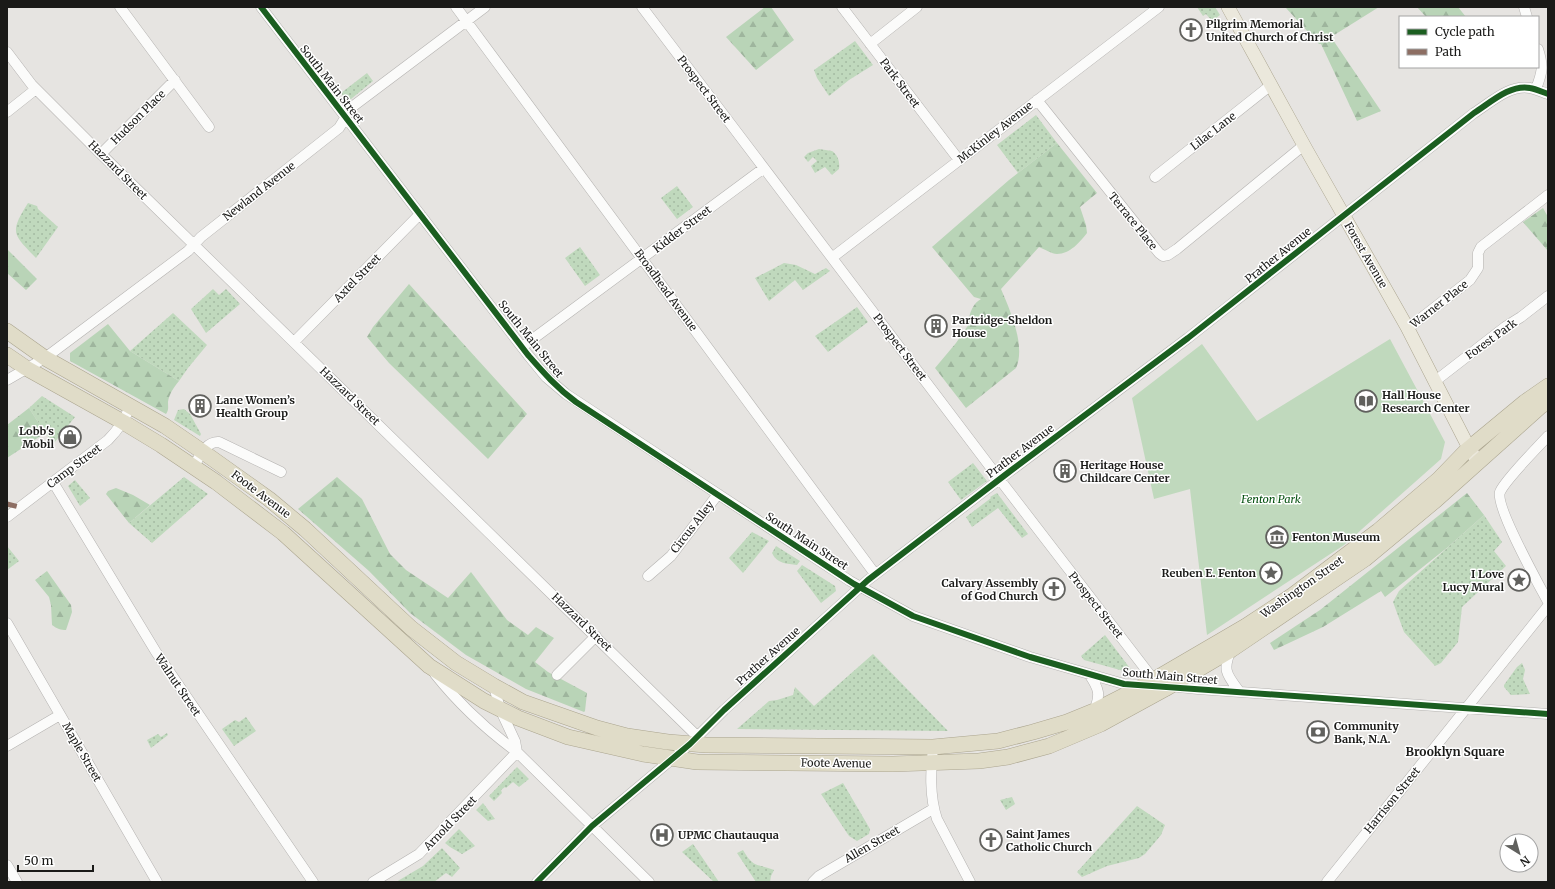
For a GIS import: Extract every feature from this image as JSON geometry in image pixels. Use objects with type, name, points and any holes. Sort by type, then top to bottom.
[{"type":"highway","name":"Foote Avenue","points":[[7,331],[45,358],[165,426],[269,499],[305,529],[411,628],[456,663],[523,702],[597,728],[627,736],[668,742],[693,740],[706,745],[933,747],[998,741],[1067,722],[1159,685]]},
{"type":"highway","name":"Foote Avenue","points":[[7,355],[26,368],[123,422],[194,466],[283,533],[429,666],[484,701],[518,718],[568,737],[643,754],[697,762],[893,764],[979,761],[1008,757],[1049,746],[1101,724],[1159,685]]},
{"type":"highway","name":"Washington Street","points":[[1159,685],[1293,595],[1378,531],[1440,479],[1468,448],[1525,402],[1548,386]]},
{"type":"highway","name":"Washington Street","points":[[1159,685],[1231,650],[1365,559],[1541,406],[1548,402]]},
{"type":"main road","name":"Forest Avenue","points":[[1228,7],[1407,329],[1468,448],[1478,462]]},
{"type":"street","points":[[120,7],[209,127]]},
{"type":"street","name":"South Main Street","points":[[261,7],[522,347],[546,376],[566,394],[860,587],[913,616],[939,626],[1030,657],[1124,684],[1159,685],[1198,690],[1239,691],[1548,714]]},
{"type":"street","name":"Broadhead Avenue","points":[[456,7],[643,258],[875,574]]},
{"type":"street","name":"Newland Avenue","points":[[7,380],[45,358],[188,251],[201,237],[339,128],[352,107],[485,7]]},
{"type":"street","name":"Park Street","points":[[842,7],[958,160]]},
{"type":"street","points":[[870,44],[917,7]]},
{"type":"street","name":"McKinley Avenue","points":[[833,257],[1159,7]]},
{"type":"street","name":"Prospect Street","points":[[647,9],[764,168],[1000,479],[1159,685]]},
{"type":"street","name":"Hazzard Street","points":[[7,52],[36,89],[596,636],[693,740]]},
{"type":"street","points":[[1536,90],[1542,70],[1539,53]]},
{"type":"street","name":"Hudson Place","points":[[101,154],[175,80]]},
{"type":"street","name":"Lilac Lane","points":[[1154,177],[1271,85]]},
{"type":"street","name":"Prather Avenue","points":[[537,882],[592,826],[674,758],[729,705],[875,574],[1188,338],[1474,113],[1512,90],[1521,87],[1548,94]]},
{"type":"street","points":[[7,112],[36,89]]},
{"type":"street","name":"Terrace Place","points":[[1037,100],[1108,191],[1163,256],[1168,255],[1177,249],[1304,145]]},
{"type":"street","name":"Kidder Street","points":[[522,347],[764,168]]},
{"type":"street","name":"Warner Place","points":[[1407,329],[1470,280],[1478,268],[1478,253],[1481,248],[1548,194]]},
{"type":"street","name":"Axtel Street","points":[[294,342],[420,214]]},
{"type":"street","name":"Forest Park","points":[[1434,382],[1504,326],[1521,317],[1548,296]]},
{"type":"street","name":"Camp Street","points":[[7,516],[116,433],[130,406]]},
{"type":"street","points":[[1548,436],[1500,492],[1499,500],[1513,534],[1548,602]]},
{"type":"street","points":[[194,466],[212,442],[219,442],[281,472]]},
{"type":"street","name":"Walnut Street","points":[[53,482],[156,652],[313,882]]},
{"type":"street","name":"Circus Alley","points":[[648,576],[671,556],[718,494]]},
{"type":"street","name":"Harrison Street","points":[[1327,882],[1548,606]]},
{"type":"street","name":"Maple Street","points":[[7,623],[157,882]]},
{"type":"street","points":[[557,675],[596,636]]},
{"type":"street","points":[[1231,650],[1226,662],[1227,672],[1239,691]]},
{"type":"street","name":"Foote Avenue","points":[[429,666],[447,689],[501,740],[517,752],[649,882]]},
{"type":"street","points":[[1089,674],[1097,685],[1099,694],[1094,711]]},
{"type":"street","name":"Foote Avenue","points":[[494,686],[500,709],[515,741],[517,752]]},
{"type":"street","points":[[7,746],[60,715]]},
{"type":"street","points":[[933,747],[931,787],[934,809],[937,819],[970,882]]},
{"type":"street","name":"Arnold Street","points":[[377,881],[419,854],[517,752]]},
{"type":"street","name":"Allen Street","points":[[812,882],[819,876],[934,809]]},
{"type":"street","points":[[7,865],[17,882]]},
{"type":"green space","points":[[765,7],[771,7],[794,40],[756,70],[726,37]]},
{"type":"green space","points":[[1197,7],[1215,7],[1220,15],[1212,21],[1206,14],[1203,16]]},
{"type":"green space","points":[[1286,7],[1379,7],[1331,37],[1381,111],[1357,121],[1321,44],[1319,44]]},
{"type":"green space","points":[[1417,7],[1458,7],[1465,16],[1425,16]]},
{"type":"green space","points":[[855,41],[873,65],[849,80],[829,96],[817,78],[814,70]]},
{"type":"green space","points":[[367,73],[373,81],[351,99],[346,100],[341,93]]},
{"type":"green space","points":[[1036,115],[1057,143],[1018,173],[997,145]]},
{"type":"green space","points":[[1057,143],[1097,193],[1080,207],[1087,233],[1074,247],[1066,252],[1057,254],[1039,247],[1001,289],[1016,328],[1019,359],[1016,368],[966,408],[935,368],[956,343],[969,324],[969,317],[972,310],[976,303],[981,299],[974,297],[932,247],[1009,180]]},
{"type":"green space","points":[[819,149],[832,151],[839,161],[839,169],[832,175],[825,167],[815,173],[811,166],[817,161],[813,157],[808,162],[804,157],[808,153]]},
{"type":"green space","points":[[677,186],[693,207],[677,219],[661,198]]},
{"type":"green space","points":[[28,203],[37,206],[38,209],[58,227],[36,258],[22,244],[16,233],[18,221]]},
{"type":"green space","points":[[1543,208],[1548,217],[1548,251],[1523,222]]},
{"type":"green space","points":[[580,247],[600,275],[585,286],[565,258]]},
{"type":"green space","points":[[7,249],[37,279],[26,290],[7,273]]},
{"type":"green space","points":[[784,263],[796,265],[815,274],[826,268],[830,271],[803,290],[795,280],[769,301],[755,278]]},
{"type":"green space","points":[[409,284],[527,414],[488,459],[389,363],[367,337],[373,327]]},
{"type":"green space","points":[[213,289],[219,295],[226,289],[240,304],[206,333],[191,309]]},
{"type":"green space","points":[[857,307],[868,322],[828,352],[815,336]]},
{"type":"green space","points":[[173,313],[207,345],[179,381],[130,351]]},
{"type":"green space","points":[[108,324],[130,351],[179,381],[169,396],[168,410],[166,414],[70,361],[70,353]]},
{"type":"green space","name":"Fenton Park","points":[[1390,339],[1445,442],[1441,459],[1344,545],[1207,635],[1190,489],[1154,499],[1132,398],[1202,344],[1257,421]]},
{"type":"green space","points":[[42,396],[75,417],[54,443],[45,433],[29,408]]},
{"type":"green space","points":[[29,408],[45,433],[7,458],[7,425]]},
{"type":"green space","points":[[184,409],[190,414],[201,434],[200,436],[174,420],[178,410]]},
{"type":"green space","points":[[973,463],[987,481],[961,500],[948,482]]},
{"type":"green space","points":[[184,477],[208,494],[152,543],[129,523]]},
{"type":"green space","points":[[337,477],[362,499],[390,554],[406,570],[448,598],[471,572],[507,620],[528,635],[536,627],[554,638],[535,662],[548,672],[587,693],[585,711],[584,712],[526,689],[466,655],[410,613],[369,571],[298,509]]},
{"type":"green space","points":[[75,480],[90,498],[80,506],[68,486]]},
{"type":"green space","points":[[116,488],[133,495],[150,505],[129,523],[106,494],[108,491]]},
{"type":"green space","points":[[997,493],[1028,534],[1022,538],[998,508],[972,527],[966,517]]},
{"type":"green space","points":[[1467,493],[1484,515],[1448,547],[1385,597],[1381,591],[1323,627],[1274,650],[1270,643],[1320,610]]},
{"type":"green space","points":[[1484,515],[1502,542],[1494,551],[1506,566],[1462,607],[1458,642],[1441,663],[1435,666],[1404,632],[1393,602],[1399,591]]},
{"type":"green space","points":[[752,532],[769,541],[743,573],[729,558]]},
{"type":"green space","points":[[7,546],[19,561],[7,570]]},
{"type":"green space","points":[[776,546],[800,561],[797,565],[776,559],[772,553]]},
{"type":"green space","points":[[802,565],[835,586],[836,591],[821,603],[797,571]]},
{"type":"green space","points":[[47,571],[71,605],[72,612],[66,630],[59,629],[52,625],[49,597],[35,580]]},
{"type":"green space","points":[[1105,635],[1132,671],[1131,673],[1084,660],[1081,656]]},
{"type":"green space","points":[[873,654],[948,731],[737,729],[769,701],[793,695],[795,687],[814,706]]},
{"type":"green space","points":[[1522,663],[1525,670],[1523,679],[1530,694],[1511,695],[1504,685],[1517,667]]},
{"type":"green space","points":[[246,717],[256,731],[234,746],[222,729],[235,720],[239,722]]},
{"type":"green space","points":[[167,733],[168,735],[151,748],[147,740],[158,734],[161,737]]},
{"type":"green space","points":[[517,767],[529,779],[519,787],[513,782],[506,788],[505,787],[501,790],[502,793],[494,801],[489,796]]},
{"type":"green space","points":[[843,783],[870,829],[869,834],[857,841],[849,836],[821,794]]},
{"type":"green space","points":[[1012,797],[1015,804],[1006,810],[1000,800]]},
{"type":"green space","points":[[483,803],[495,819],[488,821],[476,810]]},
{"type":"green space","points":[[1137,806],[1165,825],[1161,835],[1145,854],[1139,858],[1107,866],[1082,877],[1077,872]]},
{"type":"green space","points":[[459,829],[475,846],[462,854],[445,843]]},
{"type":"green space","points":[[693,844],[719,882],[714,882],[682,852]]},
{"type":"green space","points":[[442,848],[460,868],[452,877],[446,873],[434,882],[396,882],[423,866]]},
{"type":"green space","points":[[743,850],[753,863],[774,870],[770,882],[756,882],[737,853]]},
{"type":"marked path","points":[[7,504],[19,507]]},
{"type":"cycle path","points":[[261,7],[528,355],[556,385],[576,402],[854,584],[913,616],[1030,657],[1124,684],[1548,714]]},
{"type":"cycle path","points":[[537,882],[592,826],[690,744],[724,710],[868,580],[1188,338],[1474,113],[1500,95],[1515,89],[1530,88],[1548,94]]},
{"type":"place","name":"Pilgrim Memorial United Church of Christ","points":[[1191,30]]},
{"type":"place","name":"Partridge-Sheldon House","points":[[936,326]]},
{"type":"place","name":"Hall House Research Center","points":[[1366,401]]},
{"type":"place","name":"Lane Women’s Health Group","points":[[200,406]]},
{"type":"place","name":"Lobb's Mobil","points":[[70,437]]},
{"type":"place","name":"Heritage House Childcare Center","points":[[1065,471]]},
{"type":"place","name":"Fenton Museum","points":[[1277,537]]},
{"type":"place","name":"Reuben E. Fenton","points":[[1271,573]]},
{"type":"place","name":"I Love Lucy Mural","points":[[1519,580]]},
{"type":"place","name":"Calvary Assembly of God Church","points":[[1054,589]]},
{"type":"place","name":"Community Bank, N.A.","points":[[1318,732]]},
{"type":"place","name":"UPMC Chautauqua","points":[[662,835]]},
{"type":"place","name":"Saint James Catholic Church","points":[[991,840]]},
{"type":"district","name":"Brooklyn Square","points":[[1455,751]]}]
